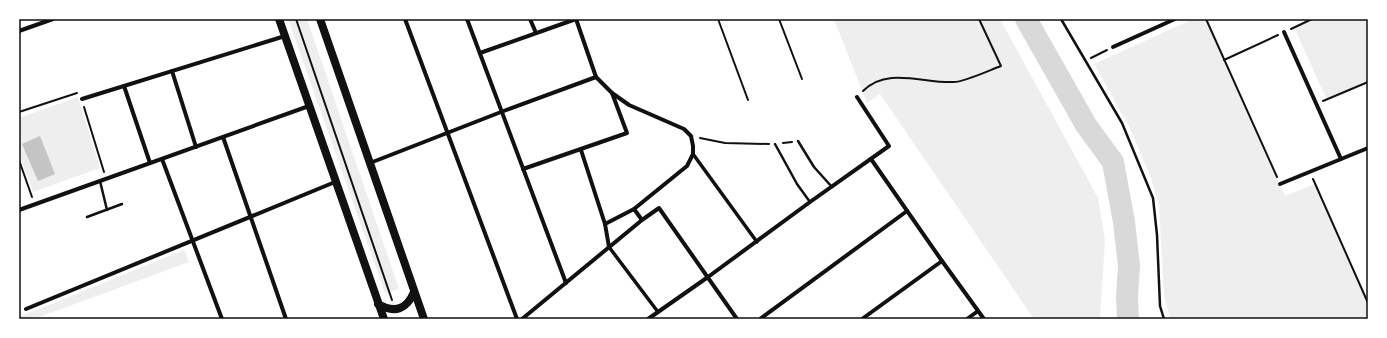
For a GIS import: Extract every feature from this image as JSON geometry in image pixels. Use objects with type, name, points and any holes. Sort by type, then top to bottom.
[{"type":"main road","points":[[279,19],[384,319]]},
{"type":"main road","points":[[320,19],[424,319]]},
{"type":"main road","points":[[378,304],[386,309],[396,310],[411,300],[414,292]]},
{"type":"street","points":[[19,31],[53,19]]},
{"type":"street","points":[[405,19],[517,319]]},
{"type":"street","points":[[467,19],[566,283]]},
{"type":"street","points":[[530,19],[536,33]]},
{"type":"street","points":[[480,54],[576,19],[596,77],[612,93],[629,105],[684,129],[690,136],[693,146],[693,154],[687,166],[634,209],[605,224]]},
{"type":"street","points":[[1113,47],[1175,19]]},
{"type":"street","points":[[1284,32],[1341,159]]},
{"type":"street","points":[[82,99],[284,36]]},
{"type":"street","points":[[172,71],[196,147]]},
{"type":"street","points":[[370,163],[596,77]]},
{"type":"street","points":[[124,86],[150,163]]},
{"type":"street","points":[[523,169],[627,133],[612,93]]},
{"type":"street","points":[[648,319],[890,146],[857,97]]},
{"type":"street","points":[[19,210],[309,106]]},
{"type":"street","points":[[222,137],[286,319]]},
{"type":"street","points":[[1280,184],[1368,148]]},
{"type":"street","points":[[581,150],[605,224],[609,247],[658,312]]},
{"type":"street","points":[[693,154],[757,242]]},
{"type":"street","points":[[162,159],[222,319]]},
{"type":"street","points":[[872,160],[984,319]]},
{"type":"street","points":[[26,310],[335,182]]},
{"type":"street","points":[[522,319],[642,220],[659,208],[737,319]]},
{"type":"street","points":[[634,209],[642,220]]},
{"type":"street","points":[[760,319],[907,211]]},
{"type":"street","points":[[862,319],[942,261]]},
{"type":"street","points":[[967,319],[978,311]]},
{"type":"lane","points":[[1061,19],[1122,123],[1153,198],[1157,235],[1160,306],[1164,319]]},
{"type":"lane","points":[[798,141],[814,167],[832,187]]},
{"type":"lane","points":[[775,144],[797,184],[810,202]]},
{"type":"lane","points":[[100,181],[107,210]]},
{"type":"lane","points":[[87,217],[122,204]]},
{"type":"path","points":[[296,19],[391,296]]},
{"type":"path","points":[[718,19],[748,100]]},
{"type":"path","points":[[779,19],[802,79]]},
{"type":"path","points":[[857,97],[867,86],[878,80],[905,78],[955,82],[1001,66],[979,19]]},
{"type":"path","points":[[1206,19],[1280,184]]},
{"type":"path","points":[[1224,60],[1312,19]]},
{"type":"path","points":[[1085,60],[1113,47]]},
{"type":"path","points":[[1316,104],[1368,82]]},
{"type":"path","points":[[19,112],[74,94],[80,94],[106,178]]},
{"type":"path","points":[[690,136],[725,143],[775,144],[798,141]]},
{"type":"path","points":[[19,160],[34,204]]},
{"type":"path","points":[[1310,172],[1368,303]]},
{"type":"shaded area","points":[[288,19],[307,19],[399,289],[385,293]]},
{"type":"shaded area","points":[[834,19],[1000,19],[1098,198],[1105,240],[1100,319],[1034,319],[880,94],[867,103]]},
{"type":"shaded area","points":[[1193,19],[1206,19],[1285,196],[1315,184],[1368,303],[1368,319],[1170,319],[1164,294],[1159,206],[1151,178],[1129,126],[1094,64]]},
{"type":"shaded area","points":[[1312,19],[1368,19],[1368,82],[1327,100],[1294,27]]},
{"type":"shaded area","points":[[78,97],[100,168],[33,192],[19,153],[19,118]]},
{"type":"shaded area","points":[[184,250],[189,262],[34,319],[19,319],[19,317]]},
{"type":"building","points":[[40,136],[55,174],[38,181],[22,144]]},
{"type":"waterway","points":[[1026,19],[1086,125],[1113,162],[1124,222],[1129,266],[1127,296],[1128,319]]}]
